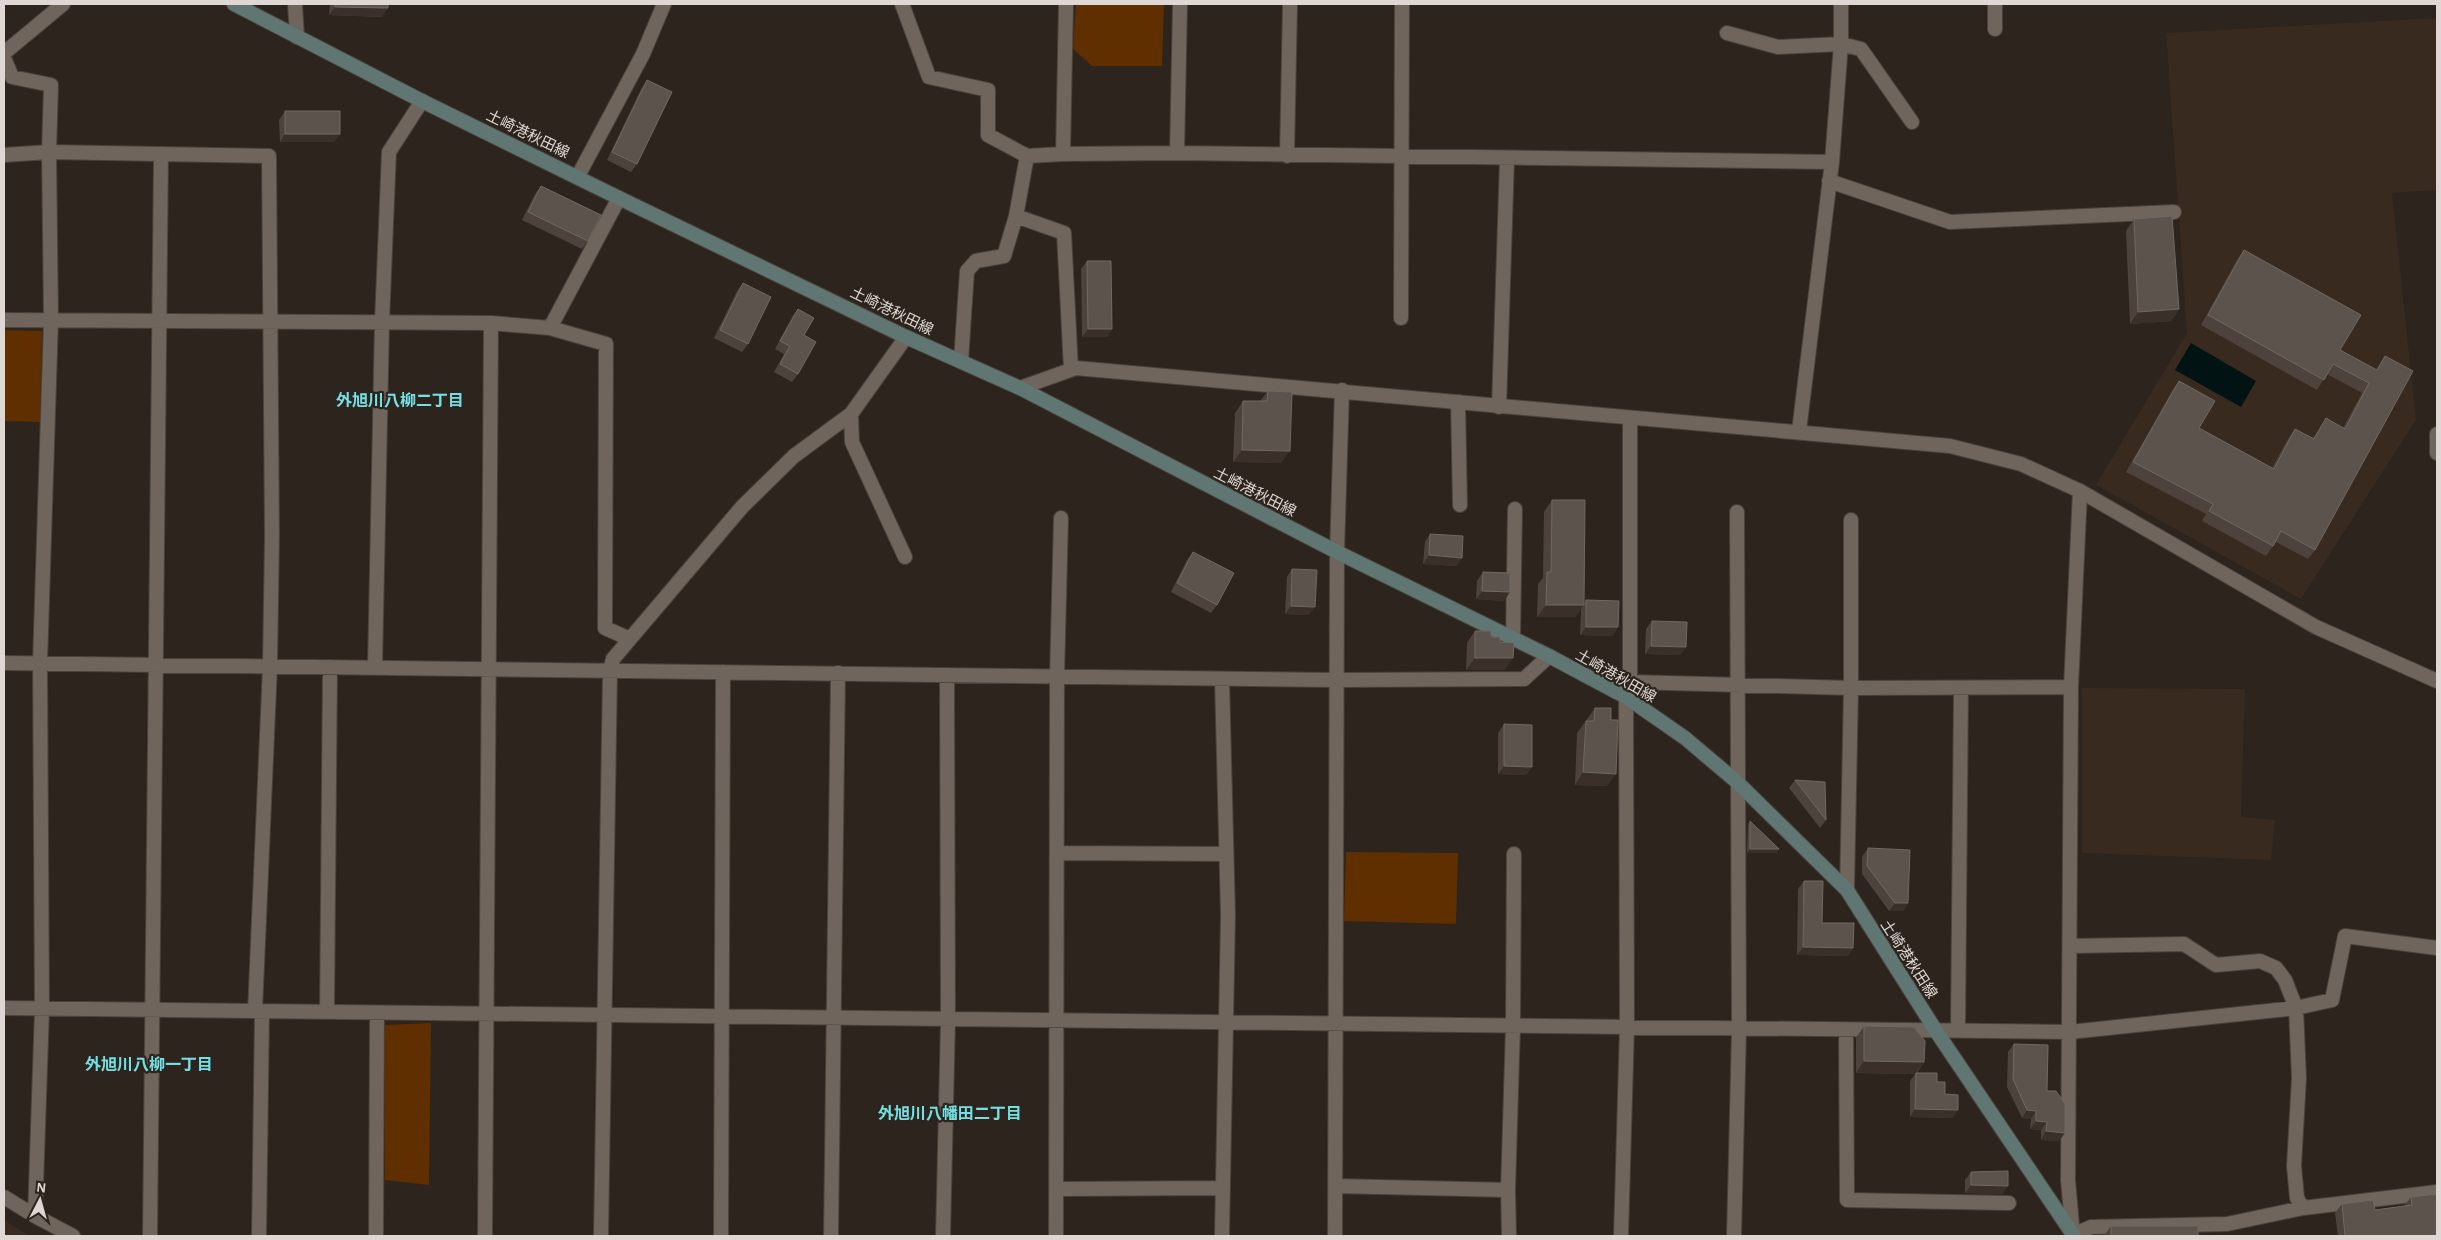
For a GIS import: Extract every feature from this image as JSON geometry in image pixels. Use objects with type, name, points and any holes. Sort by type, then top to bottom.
[{"type":"main road","name":"土崎港秋田線","points":[[234,4],[422,101],[620,198],[906,337],[1020,388],[1337,552],[1549,656],[1626,697],[1685,738],[1738,782],[1847,890],[1936,1031],[2073,1236]]},
{"type":"street","points":[[4,54],[63,4]]},
{"type":"street","points":[[295,4],[297,36]]},
{"type":"street","points":[[578,176],[643,54],[664,4]]},
{"type":"street","points":[[902,4],[929,76],[988,90],[988,135],[1027,156],[1177,153],[1401,158],[1832,162]]},
{"type":"street","points":[[1063,154],[1066,4]]},
{"type":"street","points":[[1177,153],[1180,4]]},
{"type":"street","points":[[1287,156],[1290,4]]},
{"type":"street","points":[[1401,318],[1402,4]]},
{"type":"street","points":[[1799,431],[1832,162],[1841,44],[1841,4]]},
{"type":"street","points":[[1995,4],[1995,29]]},
{"type":"street","points":[[1726,33],[1778,47],[1841,44],[1861,49],[1912,122]]},
{"type":"street","points":[[4,58],[8,81],[50,85],[51,320],[40,663],[42,1009],[35,1216]]},
{"type":"street","points":[[376,668],[382,322],[389,152],[422,101]]},
{"type":"street","points":[[4,155],[49,152],[269,156],[272,535],[270,666],[258,1011],[259,1236]]},
{"type":"street","points":[[150,1236],[161,154]]},
{"type":"street","points":[[961,362],[967,271],[976,261],[1004,256],[1016,216],[1027,156]]},
{"type":"street","points":[[1499,407],[1508,158]]},
{"type":"street","points":[[1829,181],[1950,222],[2174,212]]},
{"type":"street","points":[[550,328],[620,198]]},
{"type":"street","points":[[1016,216],[1064,233],[1071,369]]},
{"type":"street","points":[[4,320],[491,323],[550,328],[606,344],[605,628],[630,639]]},
{"type":"street","points":[[485,1236],[491,323]]},
{"type":"street","points":[[602,1236],[610,670],[613,659],[742,507],[794,456],[851,414],[906,337]]},
{"type":"street","points":[[1020,388],[1076,368],[1342,390],[1499,407],[1799,431],[1950,446],[2021,464],[2080,491],[2316,627],[2437,681]]},
{"type":"street","points":[[1335,1236],[1337,552],[1342,390]]},
{"type":"street","points":[[1458,402],[1460,505]]},
{"type":"street","points":[[851,414],[852,442],[905,557]]},
{"type":"street","points":[[1622,1236],[1627,1027],[1626,697],[1630,682],[1630,418]]},
{"type":"street","points":[[2437,434],[2437,453]]},
{"type":"street","points":[[2080,491],[2071,687],[2068,1180],[2073,1236],[2091,1227],[2228,1224],[2303,1208],[2437,1192]]},
{"type":"street","points":[[1513,638],[1515,509]]},
{"type":"street","points":[[1734,1236],[1739,1029],[1737,512]]},
{"type":"street","points":[[1056,1236],[1060,518]]},
{"type":"street","points":[[1847,890],[1851,688],[1851,520]]},
{"type":"street","points":[[4,663],[1337,680],[1524,679],[1549,656]]},
{"type":"street","points":[[327,1012],[330,667]]},
{"type":"street","points":[[721,1236],[723,672]]},
{"type":"street","points":[[831,1236],[838,673]]},
{"type":"street","points":[[943,1236],[948,1020],[947,675]]},
{"type":"street","points":[[1222,678],[1228,915],[1222,1236]]},
{"type":"street","points":[[1630,682],[1851,688],[2071,687]]},
{"type":"street","points":[[1958,1031],[1961,688]]},
{"type":"street","points":[[1058,853],[1226,854]]},
{"type":"street","points":[[1509,1236],[1508,1190],[1513,1026],[1514,854]]},
{"type":"street","points":[[4,1008],[2070,1032],[2296,1008],[2332,1000],[2345,936],[2437,948]]},
{"type":"street","points":[[2070,946],[2184,944],[2216,965],[2260,961],[2276,968],[2285,980],[2296,1008],[2299,1078],[2294,1166],[2297,1198],[2303,1208]]},
{"type":"street","points":[[376,1236],[377,1012]]},
{"type":"street","points":[[1846,1030],[1847,1200],[2010,1203]]},
{"type":"street","points":[[1336,1186],[1508,1190]]},
{"type":"street","points":[[1057,1189],[1222,1188]]},
{"type":"street","points":[[4,1197],[73,1236]]},
{"type":"shaded area","points":[[1076,4],[1164,4],[1162,66],[1092,66],[1073,49]]},
{"type":"shaded area","points":[[2437,18],[2437,190],[2392,193],[2416,420],[2301,599],[2096,485],[2187,333],[2166,33]]},
{"type":"shaded area","points":[[4,330],[42,331],[40,422],[4,421]]},
{"type":"shaded area","points":[[2191,343],[2256,381],[2241,407],[2175,370]]},
{"type":"shaded area","points":[[2082,688],[2245,689],[2241,817],[2275,820],[2271,860],[2082,853]]},
{"type":"shaded area","points":[[1346,852],[1458,853],[1456,924],[1344,921]]},
{"type":"shaded area","points":[[431,1023],[429,1185],[385,1180],[385,1025]]},
{"type":"shaded area","points":[[4,1220],[30,1236],[4,1236]]},
{"type":"building","points":[[335,4],[388,4],[388,8],[335,7]]},
{"type":"building","points":[[647,80],[672,92],[637,164],[612,152]]},
{"type":"building","points":[[285,111],[340,111],[340,134],[285,134]]},
{"type":"building","points":[[541,186],[601,215],[588,241],[528,212]]},
{"type":"building","points":[[2172,216],[2179,309],[2138,312],[2134,219]]},
{"type":"building","points":[[2244,250],[2361,315],[2340,350],[2377,370],[2385,356],[2413,371],[2315,550],[2281,531],[2273,546],[2209,511],[2213,504],[2133,462],[2179,381],[2215,401],[2199,428],[2274,469],[2295,429],[2314,439],[2326,418],[2345,429],[2369,383],[2333,364],[2324,380],[2208,315]]},
{"type":"building","points":[[1087,261],[1111,261],[1112,329],[1088,329]]},
{"type":"building","points":[[743,283],[771,297],[748,344],[720,330]]},
{"type":"building","points":[[798,309],[814,318],[804,335],[816,342],[798,374],[780,364],[790,346],[780,341]]},
{"type":"building","points":[[1268,391],[1292,392],[1290,451],[1242,450],[1243,401],[1267,401]]},
{"type":"building","points":[[1552,500],[1585,500],[1584,605],[1546,605],[1547,572],[1551,572]]},
{"type":"building","points":[[1430,534],[1463,536],[1462,558],[1429,555]]},
{"type":"building","points":[[1193,552],[1234,573],[1217,605],[1177,583]]},
{"type":"building","points":[[1292,569],[1317,570],[1315,607],[1291,606]]},
{"type":"building","points":[[1483,572],[1510,573],[1510,592],[1482,591]]},
{"type":"building","points":[[1586,600],[1619,601],[1618,627],[1586,627]]},
{"type":"building","points":[[1652,621],[1687,622],[1686,647],[1651,646]]},
{"type":"building","points":[[1475,631],[1491,631],[1491,637],[1500,637],[1500,642],[1514,643],[1513,658],[1475,658]]},
{"type":"building","points":[[1595,708],[1611,708],[1611,720],[1618,720],[1616,774],[1583,772],[1586,721],[1594,721]]},
{"type":"building","points":[[1504,724],[1532,725],[1532,767],[1504,766]]},
{"type":"building","points":[[1795,780],[1825,782],[1826,820]]},
{"type":"building","points":[[1750,821],[1779,849],[1750,849]]},
{"type":"building","points":[[1868,848],[1910,850],[1908,903],[1895,903],[1867,866]]},
{"type":"building","points":[[1804,881],[1823,881],[1822,923],[1854,923],[1853,948],[1803,947]]},
{"type":"building","points":[[1864,1026],[1914,1027],[1925,1041],[1924,1062],[1864,1061]]},
{"type":"building","points":[[2014,1044],[2048,1045],[2047,1091],[2056,1091],[2065,1104],[2065,1133],[2046,1131],[2047,1122],[2036,1121],[2036,1111],[2027,1110],[2013,1079]]},
{"type":"building","points":[[1916,1073],[1937,1073],[1937,1082],[1945,1082],[1945,1094],[1958,1095],[1958,1110],[1915,1109]]},
{"type":"building","points":[[2008,1171],[2008,1186],[1971,1185],[1971,1172]]},
{"type":"building","points":[[2437,1194],[2437,1236],[2345,1236],[2342,1204],[2373,1200],[2375,1210],[2412,1205],[2411,1197]]},
{"type":"building","points":[[2111,1226],[2198,1226],[2198,1236],[2111,1236]]},
{"type":"district","name":"外旭川八柳二丁目","points":[[400,400]]},
{"type":"district","name":"外旭川八柳一丁目","points":[[149,1064]]},
{"type":"district","name":"外旭川八幡田二丁目","points":[[950,1113]]}]
